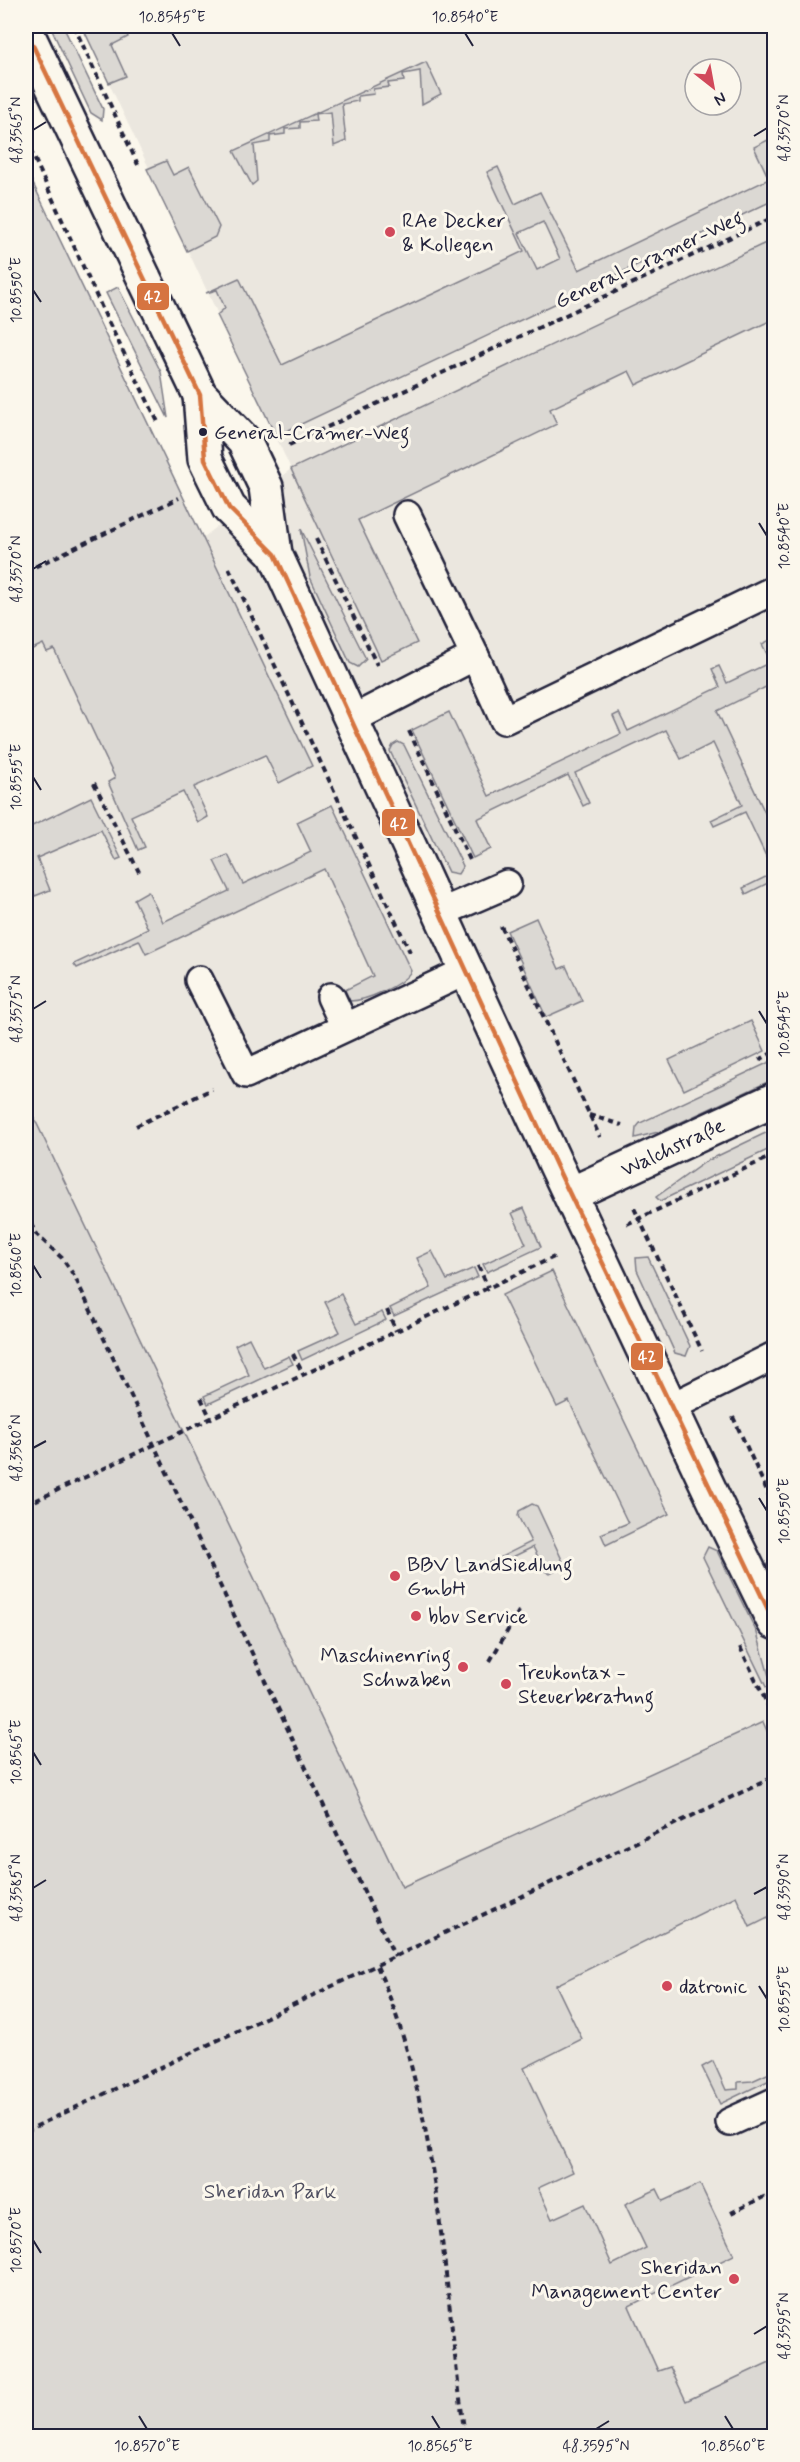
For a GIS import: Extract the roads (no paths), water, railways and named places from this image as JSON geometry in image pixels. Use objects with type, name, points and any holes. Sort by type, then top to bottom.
[{"type":"street","points":[[26,31],[200,395],[243,441],[266,487],[275,554],[466,971],[774,1622]]},
{"type":"street","points":[[200,395],[205,459],[229,508],[275,554]]},
{"type":"street","name":"Walchstraße","points":[[571,1194],[774,1100]]},
{"type":"lane","points":[[407,515],[504,720],[774,590]]},
{"type":"lane","points":[[351,720],[475,656]]},
{"type":"lane","points":[[440,913],[496,889]]},
{"type":"lane","points":[[199,980],[246,1074],[466,971]]},
{"type":"lane","points":[[331,997],[345,1027]]},
{"type":"lane","points":[[671,1407],[774,1356]]},
{"type":"lane","points":[[730,2122],[774,2102]]},
{"type":"place","name":"RAe Decker & Kollegen","points":[[390,232]]},
{"type":"place","name":"General-Cramer-Weg","points":[[203,432]]},
{"type":"place","name":"BBV LandSiedlung GmbH","points":[[395,1576]]},
{"type":"place","name":"bbv Service","points":[[416,1616]]},
{"type":"place","name":"Maschinenring Schwaben","points":[[463,1667]]},
{"type":"place","name":"Treukontax - Steuerberatung","points":[[506,1684]]},
{"type":"place","name":"datronic","points":[[667,1986]]},
{"type":"place","name":"Sheridan Management Center","points":[[734,2279]]},
{"type":"park label","name":"Sheridan Park","points":[[270,2191]]}]
